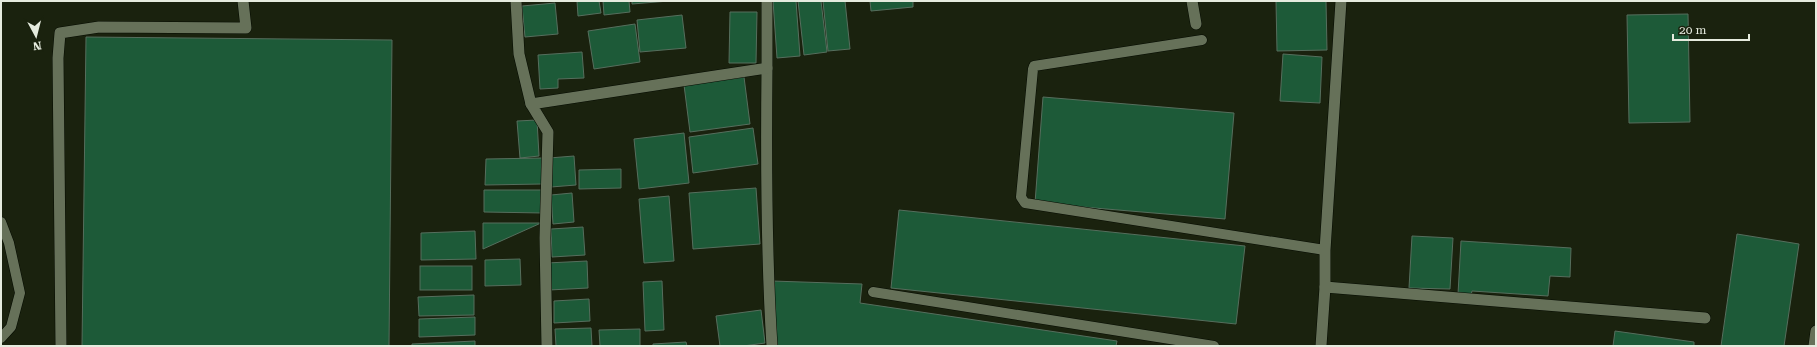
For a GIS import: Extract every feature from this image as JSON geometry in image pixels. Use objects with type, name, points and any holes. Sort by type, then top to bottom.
[{"type":"street","points":[[61,346],[58,66],[60,33],[99,27],[246,28],[243,1]]},
{"type":"street","points":[[516,1],[519,54],[531,104],[548,132],[545,238],[548,346]]},
{"type":"street","points":[[767,1],[766,164],[769,300],[772,346]]},
{"type":"street","points":[[1192,1],[1196,24]]},
{"type":"street","points":[[1321,346],[1325,287],[1325,250],[1341,1]]},
{"type":"street","points":[[531,104],[767,68]]},
{"type":"street","points":[[1325,287],[1705,318]]},
{"type":"street","points":[[1814,346],[1816,331]]},
{"type":"lane","points":[[1202,40],[1034,66],[1020,197],[1022,201],[1025,203],[1184,229],[1325,250]]},
{"type":"lane","points":[[1,222],[9,243],[20,293],[11,327],[1,338]]},
{"type":"lane","points":[[873,292],[1214,346]]},
{"type":"building","points":[[577,1],[599,1],[601,13],[578,16]]},
{"type":"building","points":[[603,1],[629,1],[630,12],[604,15]]},
{"type":"building","points":[[632,1],[669,1],[632,4]]},
{"type":"building","points":[[773,1],[796,1],[800,56],[777,58]]},
{"type":"building","points":[[798,1],[821,1],[827,52],[804,55]]},
{"type":"building","points":[[823,1],[845,1],[850,49],[828,51]]},
{"type":"building","points":[[870,1],[913,1],[913,7],[871,11]]},
{"type":"building","points":[[1276,1],[1326,1],[1327,50],[1277,51]]},
{"type":"building","points":[[555,3],[558,34],[525,37],[522,6]]},
{"type":"building","points":[[730,12],[757,12],[756,63],[729,63]]},
{"type":"building","points":[[1688,14],[1690,122],[1629,123],[1627,15]]},
{"type":"building","points":[[682,15],[686,48],[640,52],[637,20]]},
{"type":"building","points":[[635,24],[640,62],[594,69],[588,31]]},
{"type":"building","points":[[86,37],[392,40],[389,346],[82,346]]},
{"type":"building","points":[[582,52],[584,78],[558,79],[558,88],[540,89],[538,55]]},
{"type":"building","points":[[1283,54],[1322,57],[1320,103],[1280,101]]},
{"type":"building","points":[[744,77],[750,124],[690,132],[684,85]]},
{"type":"building","points":[[1043,97],[1234,113],[1225,219],[1035,203]]},
{"type":"building","points":[[537,120],[539,156],[520,158],[517,121]]},
{"type":"building","points":[[753,128],[758,164],[693,173],[689,137]]},
{"type":"building","points":[[684,133],[689,183],[639,189],[634,139]]},
{"type":"building","points":[[574,156],[576,185],[551,187],[549,158]]},
{"type":"building","points":[[543,158],[543,184],[485,185],[486,159]]},
{"type":"building","points":[[621,169],[621,188],[579,189],[579,170]]},
{"type":"building","points":[[756,188],[760,244],[693,249],[689,193]]},
{"type":"building","points":[[484,190],[543,190],[543,213],[484,212]]},
{"type":"building","points":[[572,193],[574,222],[553,224],[551,195]]},
{"type":"building","points":[[669,196],[674,261],[644,263],[639,199]]},
{"type":"building","points":[[899,210],[1245,246],[1236,324],[891,288]]},
{"type":"building","points":[[483,223],[541,223],[483,249]]},
{"type":"building","points":[[583,227],[585,255],[552,257],[551,229]]},
{"type":"building","points":[[475,231],[476,259],[421,260],[421,233]]},
{"type":"building","points":[[1737,234],[1799,244],[1784,346],[1721,346]]},
{"type":"building","points":[[1412,236],[1453,238],[1450,289],[1409,288]]},
{"type":"building","points":[[1461,241],[1571,248],[1570,277],[1550,276],[1548,296],[1472,291],[1471,295],[1458,294]]},
{"type":"building","points":[[520,259],[521,285],[485,286],[485,260]]},
{"type":"building","points":[[587,261],[588,288],[549,290],[547,263]]},
{"type":"building","points":[[420,266],[472,266],[472,290],[420,290]]},
{"type":"building","points":[[662,281],[664,330],[645,331],[643,282]]},
{"type":"building","points":[[772,281],[862,284],[860,303],[1117,341],[1116,346],[777,346]]},
{"type":"building","points":[[474,295],[474,315],[419,316],[418,297]]},
{"type":"building","points":[[589,299],[590,321],[554,323],[554,301]]},
{"type":"building","points":[[761,310],[765,343],[743,346],[720,346],[716,316]]},
{"type":"building","points":[[475,317],[475,335],[419,337],[419,319]]},
{"type":"building","points":[[591,328],[592,346],[556,346],[555,329]]},
{"type":"building","points":[[640,329],[640,346],[600,346],[599,330]]},
{"type":"building","points":[[1615,331],[1694,342],[1694,346],[1613,346]]},
{"type":"building","points":[[475,341],[475,346],[412,346],[412,344]]},
{"type":"building","points":[[686,342],[687,346],[653,346],[653,344]]}]
